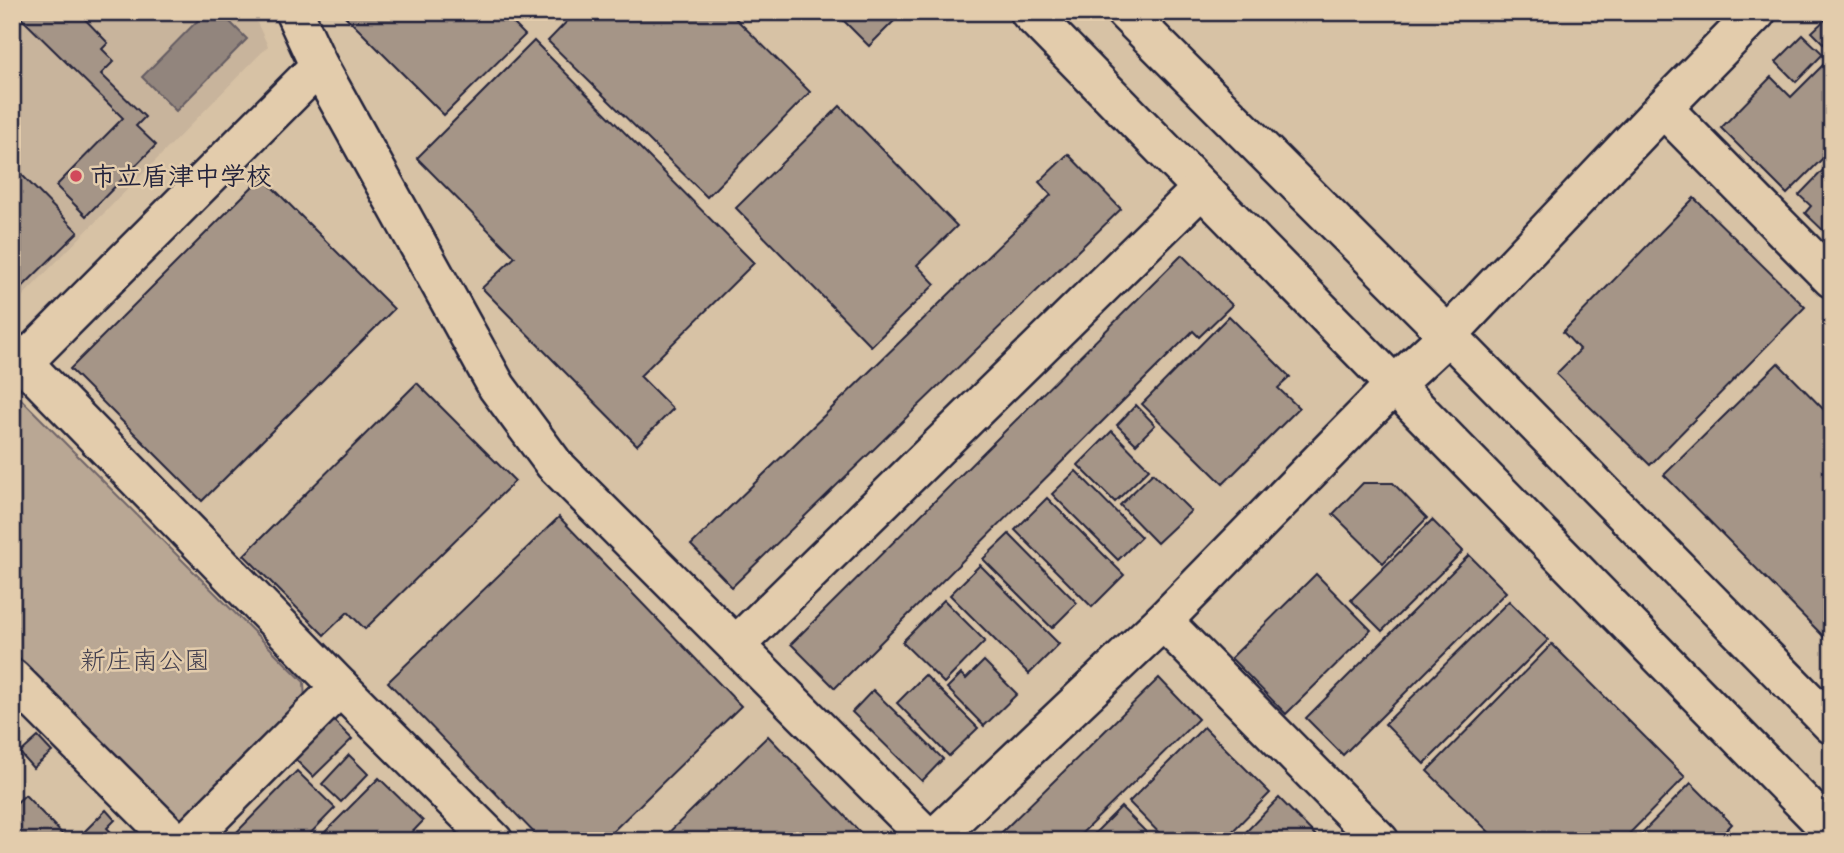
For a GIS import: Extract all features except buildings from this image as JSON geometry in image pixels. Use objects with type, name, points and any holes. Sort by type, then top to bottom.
[{"type":"street","points":[[294,12],[319,66],[497,387],[554,464],[931,841],[1163,621],[1394,386],[1448,335],[1757,12]]},
{"type":"street","points":[[1029,12],[1832,832]]},
{"type":"street","points":[[1125,12],[1832,725]]},
{"type":"street","points":[[319,66],[18,356],[494,841]]},
{"type":"street","points":[[1663,108],[1832,279]]},
{"type":"street","points":[[736,645],[1201,189]]},
{"type":"street","points":[[1163,621],[1380,841]]},
{"type":"street","points":[[12,678],[175,841]]},
{"type":"street","points":[[187,841],[340,687]]},
{"type":"shaded area","name":"市立盾津中学校","points":[[12,12],[252,12],[268,46],[12,307]]},
{"type":"shaded area","points":[[206,12],[220,12],[247,39],[176,111],[142,77]]},
{"type":"green space","name":"新庄南公園","points":[[12,390],[304,682],[305,702],[187,820],[166,821],[12,667]]},
{"type":"place","name":"市立盾津中学校","points":[[76,176]]}]
